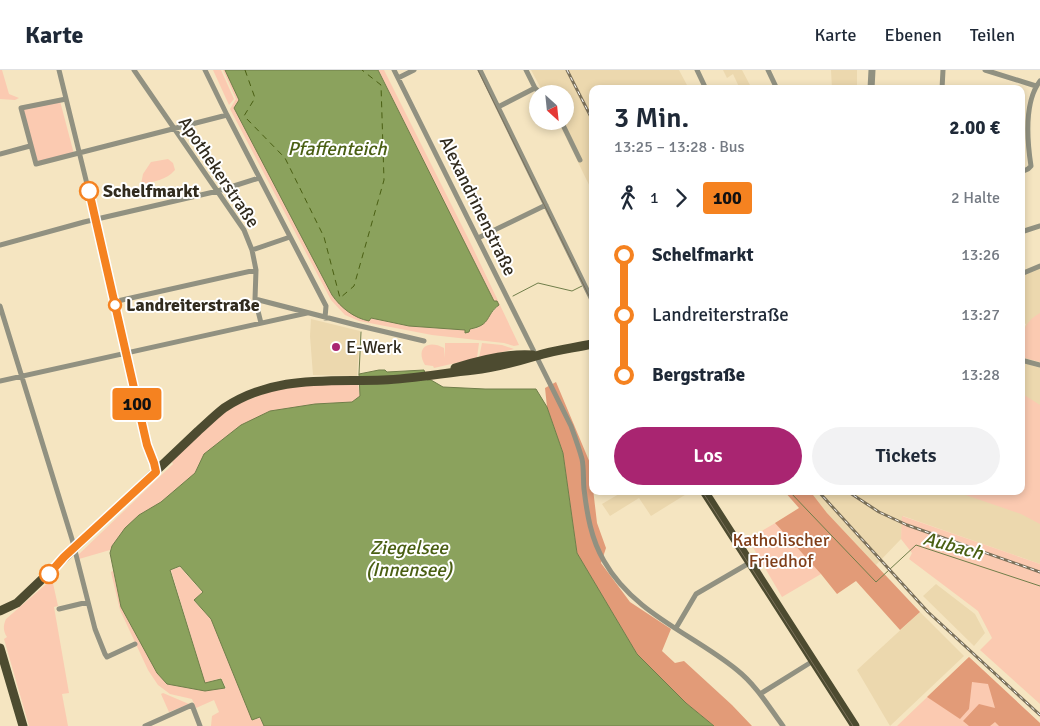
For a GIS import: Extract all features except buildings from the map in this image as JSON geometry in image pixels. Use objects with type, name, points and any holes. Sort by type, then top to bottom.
[{"type":"main road","points":[[0,611],[17,603],[224,409],[263,389],[290,382],[313,380],[391,380],[498,366],[589,345]]},
{"type":"main road","points":[[707,495],[855,726]]},
{"type":"main road","points":[[0,648],[23,726]]},
{"type":"street","points":[[59,70],[147,445],[156,472]]},
{"type":"street","name":"Apothekerstraße","points":[[134,70],[244,230],[252,250],[256,270],[255,299],[261,323]]},
{"type":"street","points":[[206,70],[259,178],[326,306],[325,318]]},
{"type":"street","name":"Alexandrinenstraße","points":[[394,70],[571,426],[582,460],[588,522],[603,560],[625,591],[650,612],[701,643],[739,672],[760,694],[783,726]]},
{"type":"street","points":[[398,78],[414,70]]},
{"type":"street","points":[[480,70],[589,294]]},
{"type":"street","points":[[526,70],[534,85]]},
{"type":"street","points":[[697,70],[704,85]]},
{"type":"street","points":[[768,70],[775,85]]},
{"type":"street","points":[[871,85],[872,70]]},
{"type":"street","points":[[942,85],[943,70]]},
{"type":"street","points":[[985,70],[1039,83],[1028,131],[1030,166],[1025,170]]},
{"type":"street","points":[[498,107],[529,91]]},
{"type":"street","points":[[66,99],[22,108],[36,164],[227,115]]},
{"type":"street","points":[[565,130],[580,160]]},
{"type":"street","points":[[0,154],[30,146]]},
{"type":"street","points":[[0,245],[218,191],[259,178]]},
{"type":"street","points":[[478,238],[546,206]]},
{"type":"street","points":[[1025,231],[1040,226]]},
{"type":"street","points":[[252,250],[290,237]]},
{"type":"street","points":[[1025,272],[1040,266]]},
{"type":"street","points":[[114,302],[256,270]]},
{"type":"street","points":[[255,299],[325,318],[424,341]]},
{"type":"street","points":[[0,306],[74,548],[96,629],[107,657],[135,644]]},
{"type":"street","points":[[0,382],[307,313]]},
{"type":"street","points":[[1025,361],[1040,365]]},
{"type":"street","points":[[676,628],[696,594],[751,562]]},
{"type":"street","points":[[59,609],[88,602]]},
{"type":"street","points":[[760,694],[813,661]]},
{"type":"street","points":[[145,726],[192,705],[200,726]]},
{"type":"shaded area","points":[[531,70],[679,70],[687,85],[589,85],[589,185],[562,130],[574,130],[574,85],[539,85]]},
{"type":"shaded area","points":[[723,70],[742,70],[750,85],[738,85],[733,74],[727,78]]},
{"type":"shaded area","points":[[831,70],[857,70],[857,85],[832,85]]},
{"type":"shaded area","points":[[1040,268],[1040,362],[1025,358],[1025,274]]},
{"type":"shaded area","points":[[311,319],[360,331],[357,376],[313,375],[310,336]]},
{"type":"shaded area","points":[[1025,363],[1040,368],[1040,564],[903,516],[901,539],[876,565],[827,513],[813,495],[1025,495]]},
{"type":"shaded area","points":[[556,382],[589,461],[589,495],[594,495],[597,523],[606,548],[601,563],[630,602],[671,629],[662,651],[675,663],[684,661],[752,726],[714,726],[686,703],[637,654],[577,553],[563,453],[547,407],[545,388]]},
{"type":"shaded area","points":[[617,495],[685,495],[651,516],[639,498],[610,516],[602,504]]},
{"type":"shaded area","points":[[788,495],[813,495],[827,513],[920,612],[900,630],[856,581],[837,594],[775,523],[799,508]]},
{"type":"shaded area","points":[[936,584],[975,614],[985,633],[974,646],[923,596]]},
{"type":"shaded area","points":[[920,612],[964,656],[890,726],[857,670]]},
{"type":"shaded area","points":[[969,657],[1040,723],[1040,726],[999,726],[995,722],[990,726],[969,726],[963,721],[979,704],[995,708],[988,684],[972,682],[969,709],[960,719],[927,697]]},
{"type":"green space","points":[[0,70],[2,70],[9,94],[19,98],[15,100],[0,99]]},
{"type":"green space","points":[[213,70],[221,70],[234,99],[229,105]]},
{"type":"green space","points":[[223,70],[225,70],[239,100],[234,108],[336,301],[370,318],[409,326],[465,330],[478,328],[499,305],[497,301],[494,301],[378,70],[384,70],[519,345],[514,346],[504,343],[432,335],[359,321],[345,315],[331,300],[230,109],[236,99]]},
{"type":"green space","points":[[60,101],[74,154],[36,164],[21,108]]},
{"type":"green space","points":[[168,159],[173,163],[175,170],[160,180],[141,184],[143,174],[151,162]]},
{"type":"green space","points":[[1040,313],[1040,362],[1025,358],[1025,328],[1034,317]]},
{"type":"green space","points":[[445,343],[479,343],[477,358],[434,368],[433,366],[425,365],[422,359],[422,350],[428,345],[438,345],[444,348],[445,358]]},
{"type":"green space","points":[[482,343],[502,345],[514,349],[479,358]]},
{"type":"green space","points":[[351,383],[358,385],[360,396],[352,402],[315,404],[270,411],[204,454],[195,473],[161,502],[139,515],[110,550],[79,559],[78,555],[173,464],[172,462],[185,448],[224,412],[239,403],[289,385]]},
{"type":"green space","points":[[1025,396],[1040,405],[1040,524],[1021,514],[966,495],[1025,495]]},
{"type":"green space","name":"Katholischer Friedhof","points":[[789,515],[821,574],[782,597],[748,539]]},
{"type":"green space","points":[[902,516],[1040,564],[1040,704],[980,650],[992,638],[978,611],[909,559],[912,553],[901,539]]},
{"type":"green space","points":[[180,567],[202,592],[194,601],[211,619],[252,720],[260,718],[264,726],[211,726],[212,716],[219,712],[214,700],[196,708],[192,699],[170,694],[158,685],[148,670],[120,610],[111,572],[113,571],[121,607],[157,673],[167,684],[205,691],[226,688],[221,678],[205,683],[171,570]]},
{"type":"green space","points":[[52,579],[58,606],[54,607],[69,693],[62,694],[68,726],[29,726],[4,639],[7,637],[4,626],[6,619]]},
{"type":"green space","points":[[969,657],[1040,723],[1040,726],[897,726]]},
{"type":"green space","points":[[163,693],[189,704],[169,712],[161,694]]},
{"type":"water","name":"Pfaffenteich","points":[[225,70],[378,70],[494,301],[497,301],[499,305],[485,322],[465,333],[465,330],[409,326],[371,318],[369,321],[363,320],[348,312],[339,304],[332,295],[234,108],[239,100]]},
{"type":"water","name":"Ziegelsee (Innensee)","points":[[379,370],[387,372],[424,370],[427,380],[431,380],[443,387],[536,389],[547,407],[563,453],[577,553],[637,654],[686,703],[714,726],[264,726],[260,717],[252,720],[211,619],[194,600],[203,592],[180,566],[170,570],[205,683],[221,679],[225,688],[205,691],[167,684],[157,673],[121,607],[110,553],[112,546],[125,528],[139,515],[161,502],[195,473],[204,454],[241,425],[270,411],[315,404],[352,402],[360,396],[359,374]]},
{"type":"waterway","name":"Aubach","points":[[513,296],[538,283],[572,291],[582,286]]},
{"type":"waterway","points":[[359,374],[361,332]]},
{"type":"waterway","name":"Aubach","points":[[793,495],[876,582],[916,545],[1040,586]]},
{"type":"ferry route","points":[[245,70],[255,98],[244,116],[285,158],[324,237],[340,298],[354,286],[384,180],[381,85],[362,70]]},
{"type":"tram line","points":[[478,70],[589,296]]},
{"type":"tram line","points":[[705,495],[853,726]]},
{"type":"railway","points":[[567,70],[589,113]]},
{"type":"railway","points":[[822,495],[928,612],[1040,715]]},
{"type":"railway","points":[[853,495],[879,512],[907,525],[1040,572]]},
{"type":"bus line","name":"100","points":[[49,574],[64,557],[156,472],[147,445],[89,191]]},
{"type":"place","name":"Schelfmarkt","points":[[89,191]]},
{"type":"place","name":"Landreiterstraße","points":[[115,305]]},
{"type":"place","name":"E-Werk","points":[[336,347]]}]
